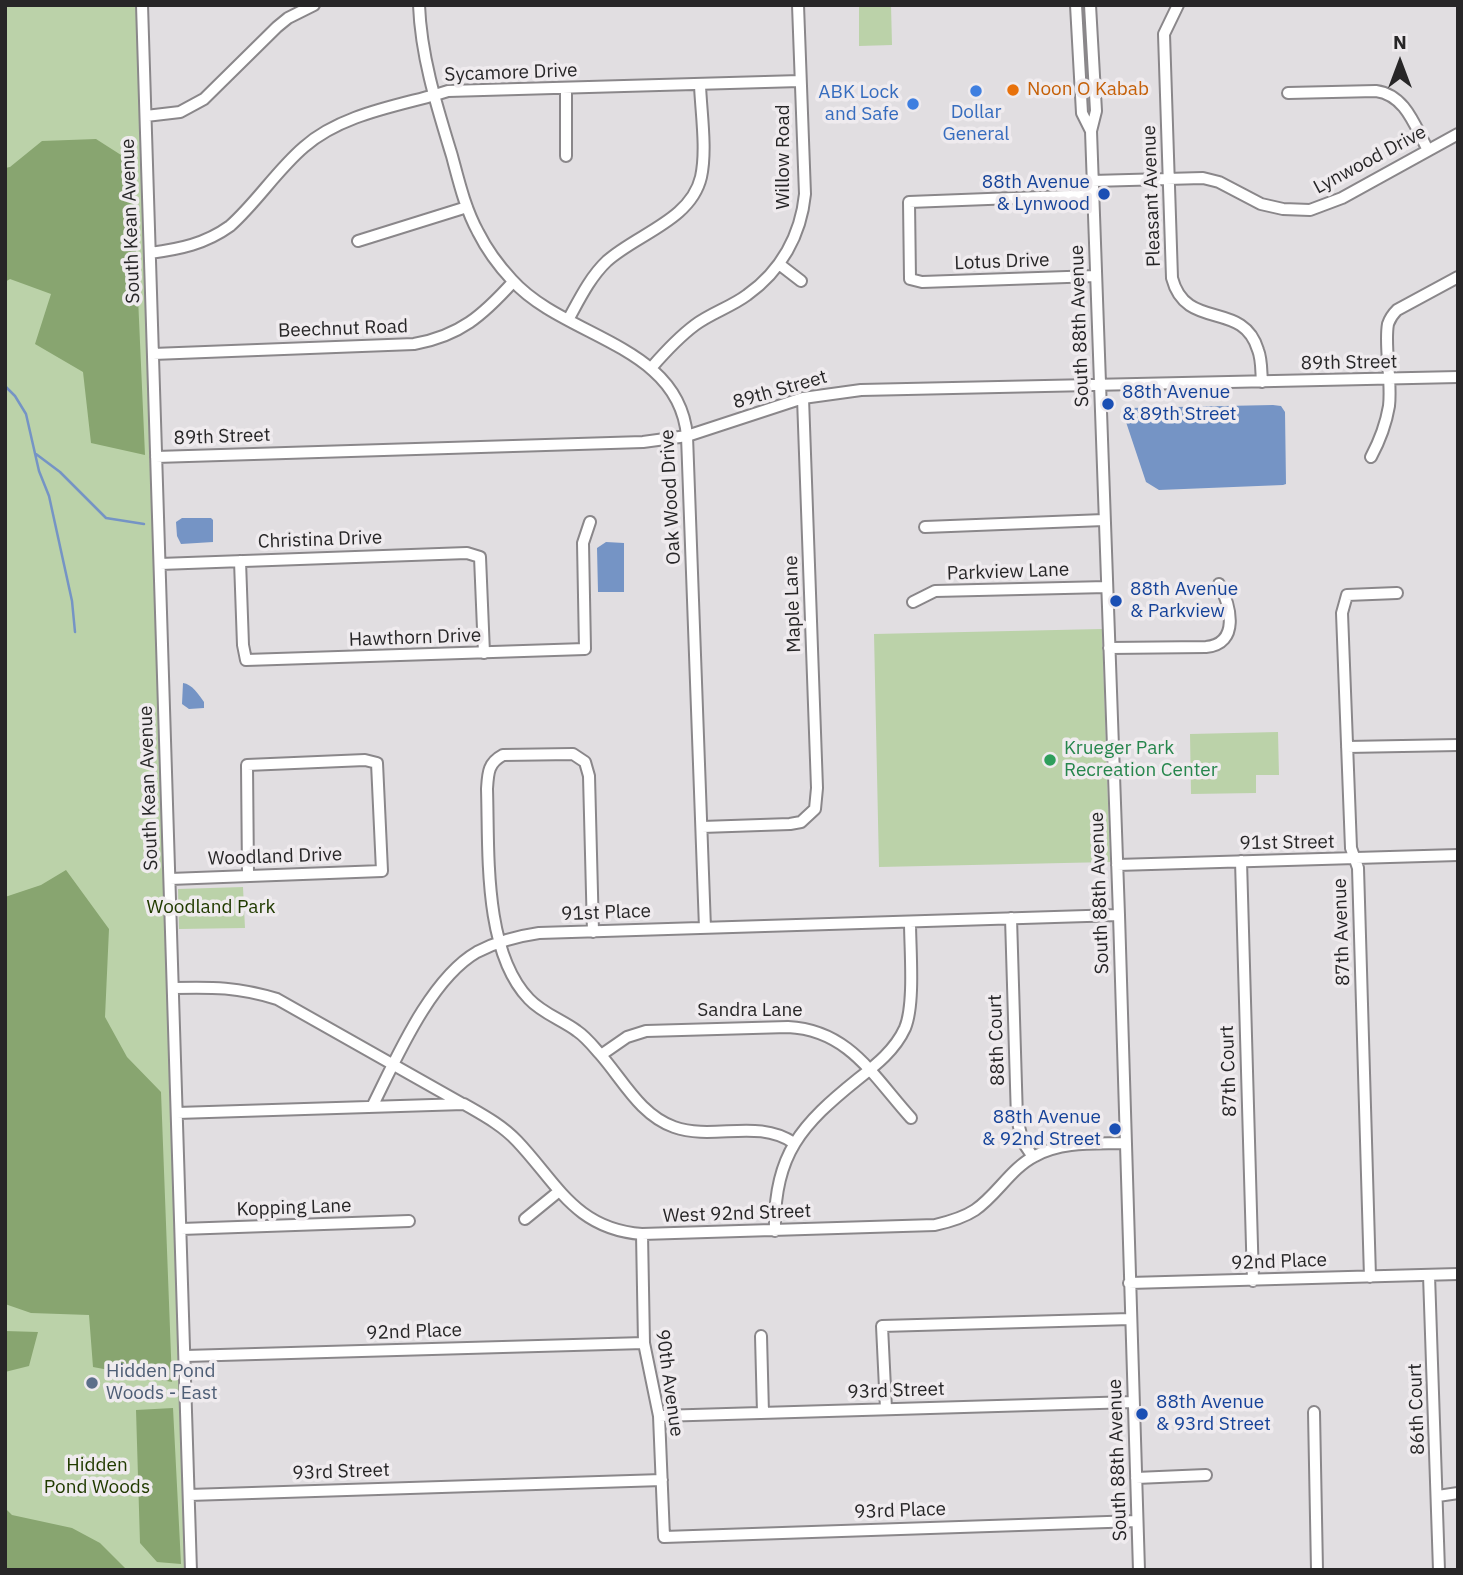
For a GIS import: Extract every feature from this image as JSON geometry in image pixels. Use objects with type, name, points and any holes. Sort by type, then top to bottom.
[{"type":"street","name":"South Kean Avenue","points":[[142,5],[191,1570]]},
{"type":"street","points":[[146,117],[180,112],[204,99],[277,27],[288,18],[314,5]]},
{"type":"street","name":"Oak Wood Drive","points":[[419,5],[422,42],[435,94],[467,207],[486,247],[513,282],[542,305],[652,368],[677,398],[686,422],[705,928]]},
{"type":"street","name":"Willow Road","points":[[652,368],[693,327],[747,295],[779,264],[793,240],[803,207],[805,154],[798,5]]},
{"type":"street","name":"South 88th Avenue","points":[[1076,5],[1082,113],[1090,131]]},
{"type":"street","name":"South 88th Avenue","points":[[1090,5],[1096,111],[1090,131],[1119,915],[1139,1570]]},
{"type":"street","name":"Pleasant Avenue","points":[[1178,5],[1164,34],[1174,288],[1184,303],[1192,308],[1229,318],[1247,330],[1258,349],[1262,382]]},
{"type":"street","name":"Sycamore Drive","points":[[150,253],[194,246],[217,236],[230,226],[302,149],[325,131],[350,120],[435,94],[448,91],[800,81]]},
{"type":"street","points":[[568,320],[586,288],[604,264],[678,212],[695,193],[703,165],[699,85]]},
{"type":"street","points":[[566,89],[566,156]]},
{"type":"street","points":[[1289,93],[1376,91],[1390,94],[1402,103],[1428,150]]},
{"type":"street","name":"Lynwood Drive","points":[[1092,181],[1168,178],[1212,180],[1261,204],[1283,209],[1310,210],[1342,198],[1458,134]]},
{"type":"street","name":"Lotus Drive","points":[[1093,195],[909,202],[911,279],[922,282],[1096,276]]},
{"type":"street","points":[[358,241],[467,207]]},
{"type":"street","points":[[779,264],[801,281]]},
{"type":"street","points":[[1371,457],[1386,418],[1390,380],[1388,325],[1391,316],[1458,276]]},
{"type":"street","name":"Beechnut Road","points":[[153,354],[427,342],[470,324],[513,282]]},
{"type":"street","name":"89th Street","points":[[156,457],[632,443],[687,436],[803,398],[861,390],[1458,377]]},
{"type":"street","name":"Maple Lane","points":[[702,827],[790,824],[801,822],[819,812],[803,398]]},
{"type":"street","points":[[925,527],[1104,520]]},
{"type":"street","name":"Hawthorn Drive","points":[[240,561],[246,660],[585,649],[583,543],[590,522]]},
{"type":"street","name":"Christina Drive","points":[[160,564],[458,553],[480,557],[484,653]]},
{"type":"street","points":[[1109,648],[1206,647],[1221,644],[1229,630],[1227,600],[1219,584]]},
{"type":"street","name":"Parkview Lane","points":[[913,602],[935,592],[1107,587]]},
{"type":"street","name":"87th Avenue","points":[[1370,1277],[1359,882],[1351,848],[1342,613],[1347,595],[1397,593]]},
{"type":"street","points":[[1347,747],[1458,745]]},
{"type":"street","points":[[593,932],[589,776],[585,762],[573,754],[503,755],[494,760],[489,768],[487,789],[491,906],[510,970],[526,996],[541,1009],[579,1032],[642,1107],[675,1128],[710,1132],[765,1131],[793,1143]]},
{"type":"street","name":"Woodland Drive","points":[[170,879],[382,871],[377,763],[365,760],[247,765],[248,875]]},
{"type":"street","name":"91st Street","points":[[1117,865],[1458,855]]},
{"type":"street","name":"87th Court","points":[[1241,862],[1253,1280]]},
{"type":"street","name":"91st Place","points":[[394,1064],[434,993],[465,961],[477,952],[500,942],[539,933],[1119,915]]},
{"type":"street","name":"88th Court","points":[[1011,918],[1017,1119],[1023,1142],[1033,1157]]},
{"type":"street","points":[[775,1231],[777,1184],[793,1143],[810,1121],[832,1100],[892,1049],[908,1019],[909,922]]},
{"type":"street","points":[[173,988],[227,987],[277,999],[394,1064],[372,1107]]},
{"type":"street","name":"Sandra Lane","points":[[601,1055],[627,1037],[646,1031],[799,1027],[820,1031],[839,1040],[911,1118]]},
{"type":"street","name":"West 92nd Street","points":[[394,1064],[492,1121],[511,1136],[558,1192],[582,1212],[600,1223],[642,1234],[925,1226],[945,1223],[976,1209],[1021,1165],[1033,1157],[1062,1146],[1125,1143]]},
{"type":"street","points":[[177,1113],[464,1104]]},
{"type":"street","points":[[525,1219],[558,1192]]},
{"type":"street","name":"Kopping Lane","points":[[181,1229],[409,1221]]},
{"type":"street","name":"90th Avenue","points":[[642,1234],[644,1343],[659,1416],[664,1537]]},
{"type":"street","points":[[1429,1275],[1458,1274]]},
{"type":"street","name":"92nd Place","points":[[1129,1283],[1429,1275]]},
{"type":"street","name":"86th Court","points":[[1429,1275],[1440,1570]]},
{"type":"street","points":[[886,1409],[882,1326],[1130,1319]]},
{"type":"street","points":[[761,1336],[763,1413]]},
{"type":"street","name":"92nd Place","points":[[185,1356],[644,1343]]},
{"type":"street","name":"93rd Street","points":[[659,1416],[1133,1402]]},
{"type":"street","points":[[1314,1412],[1317,1570]]},
{"type":"street","points":[[1136,1478],[1206,1475]]},
{"type":"street","name":"93rd Street","points":[[189,1495],[662,1480]]},
{"type":"street","points":[[1438,1496],[1458,1493]]},
{"type":"street","name":"93rd Place","points":[[664,1537],[1137,1521]]},
{"type":"green space","name":"Hidden Pond Woods","points":[[5,5],[142,5],[192,1570],[5,1570]]},
{"type":"green space","points":[[859,5],[891,5],[892,45],[859,46]]},
{"type":"green space","points":[[96,139],[132,162],[145,455],[91,443],[83,372],[35,344],[51,294],[10,279],[5,282],[5,168],[10,167],[42,141]]},
{"type":"green space","points":[[1102,629],[1110,862],[879,867],[874,634]]},
{"type":"green space","points":[[1278,732],[1279,775],[1256,775],[1256,793],[1191,794],[1190,734]]},
{"type":"green space","points":[[66,870],[109,929],[105,1017],[127,1057],[161,1092],[172,1382],[93,1367],[89,1315],[31,1313],[5,1304],[5,897],[41,885]]},
{"type":"green space","name":"Woodland Park","points":[[243,887],[245,928],[179,929],[178,889]]},
{"type":"green space","points":[[5,1331],[38,1332],[29,1366],[5,1372]]},
{"type":"green space","points":[[173,1408],[181,1564],[157,1562],[140,1543],[136,1410]]},
{"type":"green space","points":[[5,1508],[12,1515],[72,1528],[100,1543],[127,1570],[5,1570]]},
{"type":"water","points":[[1281,406],[1285,412],[1286,484],[1159,490],[1146,482],[1126,422],[1127,408]]},
{"type":"water","points":[[182,518],[211,518],[213,542],[181,544],[177,536],[176,522]]},
{"type":"water","points":[[606,542],[624,543],[624,592],[598,592],[597,548]]},
{"type":"water","points":[[183,683],[198,693],[204,702],[204,708],[189,709],[182,704]]},
{"type":"waterway","points":[[5,386],[26,414],[39,471],[49,496],[72,601],[75,632]]},
{"type":"waterway","points":[[36,454],[60,472],[106,518],[144,524]]},
{"type":"place","name":"Noon O Kabab","points":[[1013,90]]},
{"type":"place","name":"Dollar General","points":[[976,91]]},
{"type":"place","name":"ABK Lock and Safe","points":[[913,104]]},
{"type":"place","name":"88th Avenue & Lynwood","points":[[1104,194]]},
{"type":"place","name":"88th Avenue & 89th Street","points":[[1108,404]]},
{"type":"place","name":"88th Avenue & Parkview","points":[[1116,601]]},
{"type":"place","name":"Krueger Park Recreation Center","points":[[1050,760]]},
{"type":"place","name":"88th Avenue & 92nd Street","points":[[1115,1129]]},
{"type":"place","name":"Hidden Pond Woods - East","points":[[92,1383]]},
{"type":"place","name":"88th Avenue & 93rd Street","points":[[1142,1414]]}]
